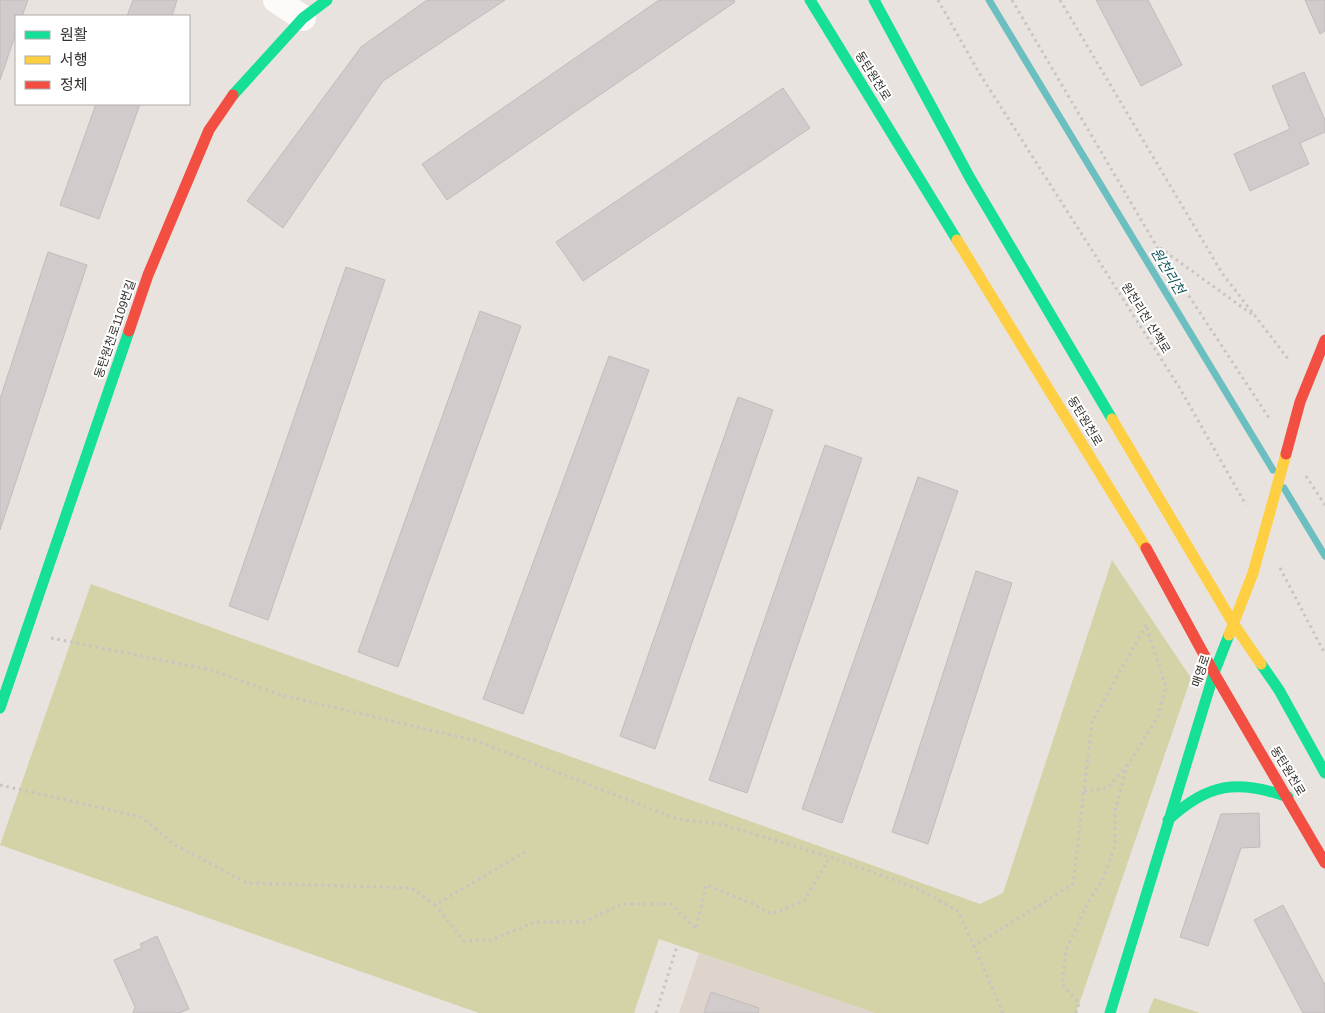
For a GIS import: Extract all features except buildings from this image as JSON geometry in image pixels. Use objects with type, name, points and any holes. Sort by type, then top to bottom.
[{"type":"main road","name":"동탄원천로1109번길","points":[[0,708],[7,669],[26,633],[148,275],[209,130],[239,87],[303,18],[327,0]]},
{"type":"main road","name":"동탄원천로","points":[[810,0],[1155,563],[1214,672],[1325,863]]},
{"type":"main road","name":"동탄원천로","points":[[874,0],[970,178],[1233,623],[1279,690],[1325,773]]},
{"type":"main road","name":"매영로","points":[[1110,1013],[1214,672],[1253,573],[1300,402],[1325,340]]},
{"type":"main road","points":[[1168,820],[1185,803],[1217,787],[1250,785],[1266,788],[1288,797]]},
{"type":"street","points":[[276,0],[303,18]]},
{"type":"path","name":"원천리천 산책로","points":[[938,0],[978,70],[1179,387],[1249,512]]},
{"type":"path","points":[[1012,0],[1157,247],[1271,422]]},
{"type":"path","points":[[1060,0],[1222,273],[1308,384]]},
{"type":"path","points":[[1157,247],[1256,317]]},
{"type":"path","points":[[1303,472],[1325,505]]},
{"type":"path","points":[[1278,562],[1325,654]]},
{"type":"path","points":[[974,946],[1073,884],[1092,722],[1146,625],[1166,688],[1157,718],[1127,766],[1108,788],[1084,792]]},
{"type":"path","points":[[26,633],[212,670],[281,696],[477,740],[677,819],[721,824],[830,857],[919,889],[958,910],[1003,1013]]},
{"type":"path","points":[[1076,1013],[1079,1003],[1062,984],[1066,950],[1088,902],[1102,881],[1115,846],[1115,811],[1127,766]]},
{"type":"path","points":[[0,785],[141,818],[175,845],[247,883],[412,888],[435,905],[464,941],[491,940],[535,922],[584,922],[622,904],[671,904],[696,929],[706,885],[753,904],[771,914],[804,901],[830,857]]},
{"type":"path","points":[[435,905],[525,852]]},
{"type":"path","points":[[656,1013],[677,946]]},
{"type":"shaded area","points":[[1112,560],[1191,678],[1076,1013],[875,1013],[659,939],[634,1013],[479,1013],[0,845],[91,584],[980,904],[1003,893]]},
{"type":"shaded area","points":[[699,953],[875,1013],[679,1013]]},
{"type":"shaded area","points":[[1154,998],[1200,1013],[1148,1013]]},
{"type":"waterway","name":"원천리천","points":[[989,0],[1273,470]]},
{"type":"waterway","name":"원천리천","points":[[1284,488],[1325,556]]},
{"type":"traffic: fast","points":[[233,95],[303,18],[327,0]]},
{"type":"traffic: fast","points":[[810,0],[957,240]]},
{"type":"traffic: fast","points":[[874,0],[970,178],[1112,419]]},
{"type":"traffic: fast","points":[[0,708],[129,331]]},
{"type":"traffic: fast","points":[[1110,1013],[1214,673],[1229,635]]},
{"type":"traffic: fast","points":[[1261,664],[1279,690],[1325,773]]},
{"type":"traffic: fast","points":[[1168,820],[1196,798],[1224,788],[1253,788],[1288,797]]},
{"type":"traffic: slow","points":[[957,240],[1146,548]]},
{"type":"traffic: slow","points":[[1112,419],[1233,623],[1261,664]]},
{"type":"traffic: slow","points":[[1229,635],[1253,573],[1286,454]]},
{"type":"traffic: jam","points":[[129,331],[148,275],[209,130],[233,95]]},
{"type":"traffic: jam","points":[[1286,454],[1300,402],[1325,340]]},
{"type":"traffic: jam","points":[[1146,548],[1214,673],[1325,863]]}]
